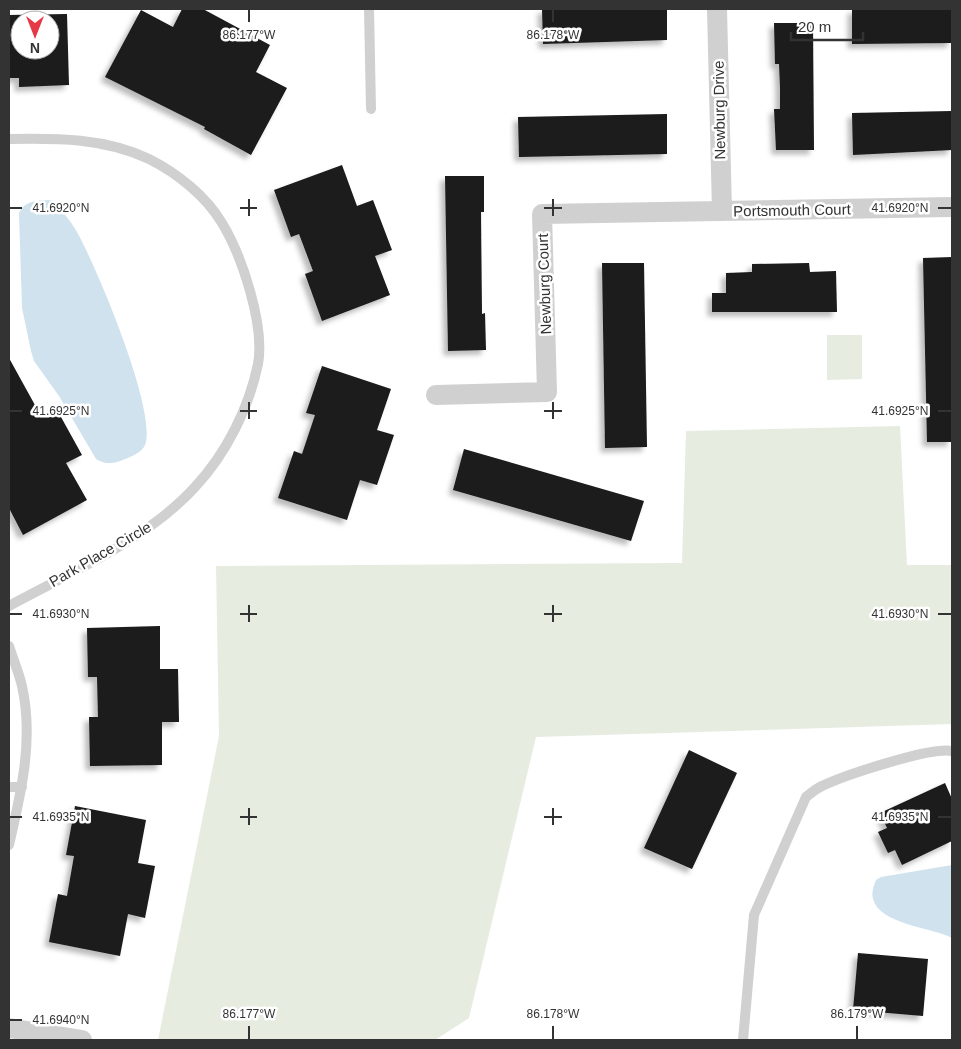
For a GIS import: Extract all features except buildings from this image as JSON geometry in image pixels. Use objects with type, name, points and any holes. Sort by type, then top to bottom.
[{"type":"street","name":"Newburg Drive","points":[[717,9],[722,211]]},
{"type":"street","name":"Portsmouth Court","points":[[722,211],[952,207]]},
{"type":"street","name":"Newburg Court","points":[[436,395],[547,392],[542,214],[722,211]]},
{"type":"street","points":[[9,1028],[82,1040]]},
{"type":"lane","points":[[369,9],[371,110]]},
{"type":"lane","name":"Park Place Circle","points":[[9,139],[48,138],[102,142],[149,159],[192,187],[222,223],[244,272],[257,319],[258,362],[242,414],[222,452],[195,487],[147,530],[9,606]]},
{"type":"lane","points":[[9,646],[22,686],[27,731],[22,787],[9,846]]},
{"type":"lane","points":[[743,1040],[754,915],[806,797],[821,786],[868,768],[931,753],[952,751]]},
{"type":"lane","points":[[9,787],[22,787]]},
{"type":"shaded area","points":[[827,335],[862,335],[862,379],[827,380]]},
{"type":"shaded area","points":[[900,426],[907,565],[952,565],[952,724],[536,737],[469,1018],[435,1040],[158,1040],[219,736],[216,566],[682,563],[686,431]]},
{"type":"water","points":[[34,201],[55,201],[75,228],[86,250],[123,339],[143,403],[147,428],[145,445],[142,450],[128,458],[115,462],[108,463],[96,459],[59,396],[34,361],[31,351],[22,308],[19,213],[27,204]]},
{"type":"water","points":[[952,865],[952,938],[885,915],[878,908],[872,897],[875,882],[881,877]]}]
